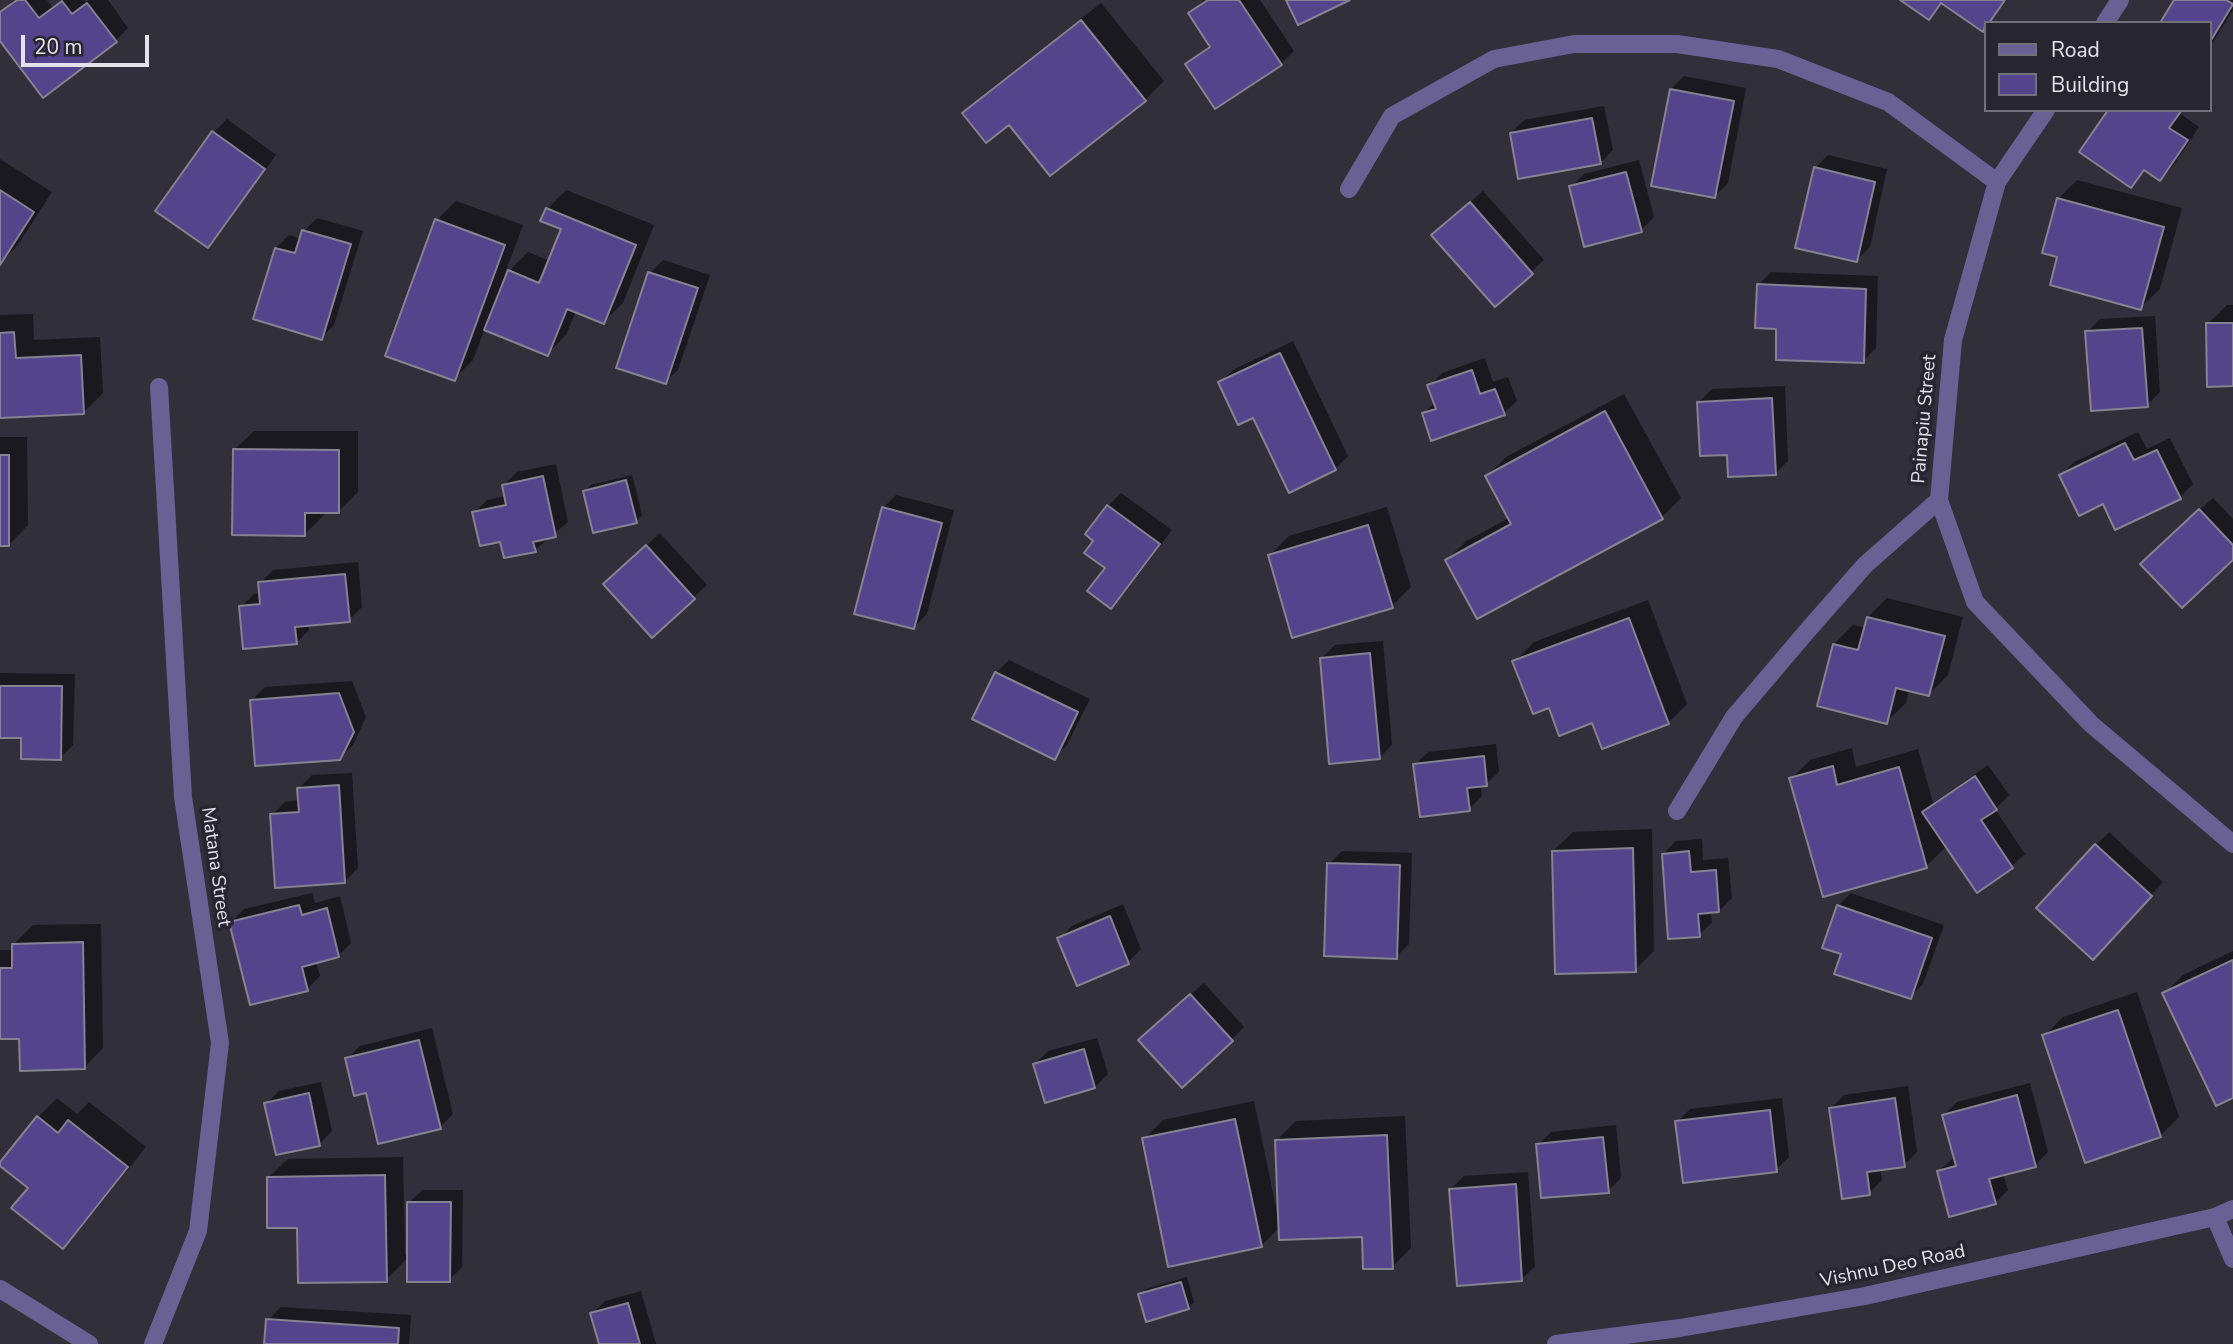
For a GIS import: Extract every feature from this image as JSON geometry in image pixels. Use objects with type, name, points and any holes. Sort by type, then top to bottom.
[{"type":"street","points":[[2106,21],[2120,0]]},
{"type":"street","points":[[1349,189],[1392,116],[1494,59],[1574,44],[1676,44],[1778,59],[1888,102],[1997,181]]},
{"type":"street","name":"Painapiu Street","points":[[2045,112],[1997,181],[1953,341],[1938,500],[1975,602],[2091,724],[2233,845]]},
{"type":"street","name":"Matana Street","points":[[153,1344],[198,1231],[220,1043],[183,797],[159,387]]},
{"type":"street","points":[[1676,811],[1734,717],[1865,565],[1938,500]]},
{"type":"street","name":"Vishnu Deo Road","points":[[1556,1344],[1680,1328],[1865,1296],[2215,1217],[2233,1209]]},
{"type":"street","points":[[2215,1217],[2233,1259]]},
{"type":"street","points":[[0,1289],[89,1344]]},
{"type":"building","points":[[17,0],[25,0],[39,18],[62,1],[72,14],[87,3],[117,42],[43,98],[0,41],[0,12]]},
{"type":"building","points":[[1208,0],[1239,0],[1282,65],[1215,109],[1185,64],[1210,47],[1188,13]]},
{"type":"building","points":[[1286,0],[1350,0],[1298,25]]},
{"type":"building","points":[[1900,0],[2005,0],[1990,21],[1984,21],[1983,32],[1941,3],[1929,20]]},
{"type":"building","points":[[2174,0],[2226,0],[2233,4],[2212,39],[2212,21],[2161,21]]},
{"type":"building","points":[[1081,20],[1146,101],[1050,176],[1009,125],[986,143],[962,113]]},
{"type":"building","points":[[1670,89],[1734,101],[1715,198],[1651,186]]},
{"type":"building","points":[[2107,112],[2181,112],[2169,128],[2188,140],[2160,181],[2144,170],[2131,188],[2079,152]]},
{"type":"building","points":[[1592,118],[1601,164],[1518,179],[1510,133]]},
{"type":"building","points":[[212,131],[265,169],[208,248],[155,211]]},
{"type":"building","points":[[1814,167],[1875,182],[1857,262],[1795,248]]},
{"type":"building","points":[[1626,172],[1642,232],[1584,247],[1569,186]]},
{"type":"building","points":[[0,190],[34,212],[0,265]]},
{"type":"building","points":[[2057,198],[2164,227],[2141,310],[2050,285],[2057,257],[2042,253]]},
{"type":"building","points":[[1470,202],[1533,274],[1495,307],[1431,235]]},
{"type":"building","points":[[546,208],[636,245],[604,324],[567,309],[548,356],[484,330],[508,270],[539,283],[561,229],[540,221]]},
{"type":"building","points":[[435,219],[505,245],[455,381],[385,356]]},
{"type":"building","points":[[302,230],[351,244],[322,340],[253,319],[275,248],[295,253]]},
{"type":"building","points":[[648,272],[698,288],[666,384],[616,368]]},
{"type":"building","points":[[1757,284],[1866,289],[1864,363],[1776,360],[1776,329],[1755,328]]},
{"type":"building","points":[[2206,323],[2233,323],[2233,386],[2207,387]]},
{"type":"building","points":[[2142,328],[2148,407],[2091,411],[2085,331]]},
{"type":"building","points":[[14,332],[16,358],[81,355],[84,414],[0,418],[0,333]]},
{"type":"building","points":[[1280,353],[1336,470],[1289,493],[1253,418],[1238,425],[1218,382]]},
{"type":"building","points":[[1472,370],[1480,394],[1495,389],[1505,415],[1431,441],[1422,413],[1436,409],[1427,385]]},
{"type":"building","points":[[1772,398],[1776,475],[1728,477],[1727,455],[1700,456],[1697,402]]},
{"type":"building","points":[[1605,411],[1663,519],[1477,619],[1445,560],[1511,524],[1485,476]]},
{"type":"building","points":[[2125,443],[2134,460],[2157,450],[2181,499],[2115,530],[2103,504],[2079,516],[2059,475]]},
{"type":"building","points":[[233,449],[339,450],[339,513],[305,513],[305,536],[232,535]]},
{"type":"building","points":[[0,455],[9,455],[9,546],[0,546]]},
{"type":"building","points":[[543,476],[556,537],[533,542],[536,552],[504,558],[500,542],[480,546],[472,512],[506,505],[502,485]]},
{"type":"building","points":[[626,480],[637,523],[593,533],[583,491]]},
{"type":"building","points":[[1107,505],[1160,544],[1111,609],[1087,591],[1105,568],[1084,553],[1093,541],[1085,534]]},
{"type":"building","points":[[882,507],[942,523],[914,629],[854,614]]},
{"type":"building","points":[[2199,509],[2233,545],[2233,560],[2182,608],[2140,564]]},
{"type":"building","points":[[1368,525],[1393,608],[1292,638],[1268,555]]},
{"type":"building","points":[[646,545],[695,599],[652,638],[603,584]]},
{"type":"building","points":[[345,574],[350,622],[295,627],[297,644],[243,649],[239,606],[260,604],[258,582]]},
{"type":"building","points":[[1867,617],[1945,636],[1929,696],[1896,688],[1887,724],[1817,706],[1833,644],[1858,650]]},
{"type":"building","points":[[1629,618],[1669,724],[1602,749],[1592,723],[1559,736],[1549,708],[1533,714],[1512,661]]},
{"type":"building","points":[[1370,653],[1380,759],[1329,764],[1320,658]]},
{"type":"building","points":[[995,672],[1078,712],[1055,760],[972,719]]},
{"type":"building","points":[[0,686],[62,686],[61,760],[21,759],[21,738],[0,738]]},
{"type":"building","points":[[339,693],[354,732],[340,760],[255,766],[250,700]]},
{"type":"building","points":[[1484,756],[1487,786],[1467,788],[1470,811],[1420,817],[1413,764]]},
{"type":"building","points":[[1833,766],[1837,785],[1899,767],[1927,868],[1823,897],[1789,778]]},
{"type":"building","points":[[1975,776],[1997,810],[1981,820],[2013,868],[1977,893],[1922,812]]},
{"type":"building","points":[[339,785],[345,883],[275,888],[270,814],[299,812],[297,788]]},
{"type":"building","points":[[2095,844],[2152,896],[2093,960],[2036,908]]},
{"type":"building","points":[[1633,848],[1636,972],[1555,974],[1552,851]]},
{"type":"building","points":[[1689,851],[1691,872],[1716,870],[1719,912],[1698,914],[1700,937],[1668,939],[1662,854]]},
{"type":"building","points":[[1327,863],[1400,865],[1397,959],[1324,956]]},
{"type":"building","points":[[299,905],[302,915],[327,908],[339,957],[302,967],[308,991],[250,1005],[229,922]]},
{"type":"building","points":[[1837,905],[1932,938],[1911,999],[1834,974],[1841,954],[1822,948]]},
{"type":"building","points":[[1110,916],[1129,964],[1077,986],[1057,938]]},
{"type":"building","points":[[83,942],[85,1069],[20,1071],[19,1039],[0,1039],[0,968],[12,968],[12,944]]},
{"type":"building","points":[[2233,960],[2233,1098],[2216,1106],[2162,993]]},
{"type":"building","points":[[1190,994],[1233,1041],[1182,1088],[1138,1040]]},
{"type":"building","points":[[2118,1010],[2161,1137],[2085,1163],[2042,1035]]},
{"type":"building","points":[[419,1040],[441,1129],[378,1144],[366,1093],[354,1096],[345,1058]]},
{"type":"building","points":[[1084,1049],[1095,1088],[1045,1103],[1033,1064]]},
{"type":"building","points":[[309,1093],[320,1146],[276,1155],[264,1103]]},
{"type":"building","points":[[2017,1095],[2036,1167],[1989,1179],[1996,1204],[1949,1217],[1937,1171],[1956,1166],[1942,1115]]},
{"type":"building","points":[[1895,1098],[1905,1167],[1867,1172],[1870,1195],[1842,1199],[1829,1108]]},
{"type":"building","points":[[1770,1110],[1777,1172],[1683,1183],[1675,1121]]},
{"type":"building","points":[[37,1116],[58,1133],[68,1120],[128,1167],[63,1249],[11,1208],[28,1188],[0,1166],[0,1162]]},
{"type":"building","points":[[1235,1119],[1262,1247],[1168,1267],[1142,1138]]},
{"type":"building","points":[[1387,1135],[1393,1269],[1363,1269],[1362,1237],[1279,1240],[1275,1140]]},
{"type":"building","points":[[1603,1137],[1609,1193],[1541,1198],[1536,1144]]},
{"type":"building","points":[[385,1175],[387,1282],[298,1283],[297,1228],[267,1228],[267,1177]]},
{"type":"building","points":[[1516,1184],[1522,1281],[1457,1286],[1449,1189]]},
{"type":"building","points":[[407,1202],[451,1202],[450,1282],[407,1282]]},
{"type":"building","points":[[1181,1282],[1189,1309],[1146,1322],[1138,1294]]},
{"type":"building","points":[[628,1303],[640,1344],[599,1344],[590,1313]]},
{"type":"building","points":[[266,1319],[399,1328],[398,1344],[264,1344]]}]
